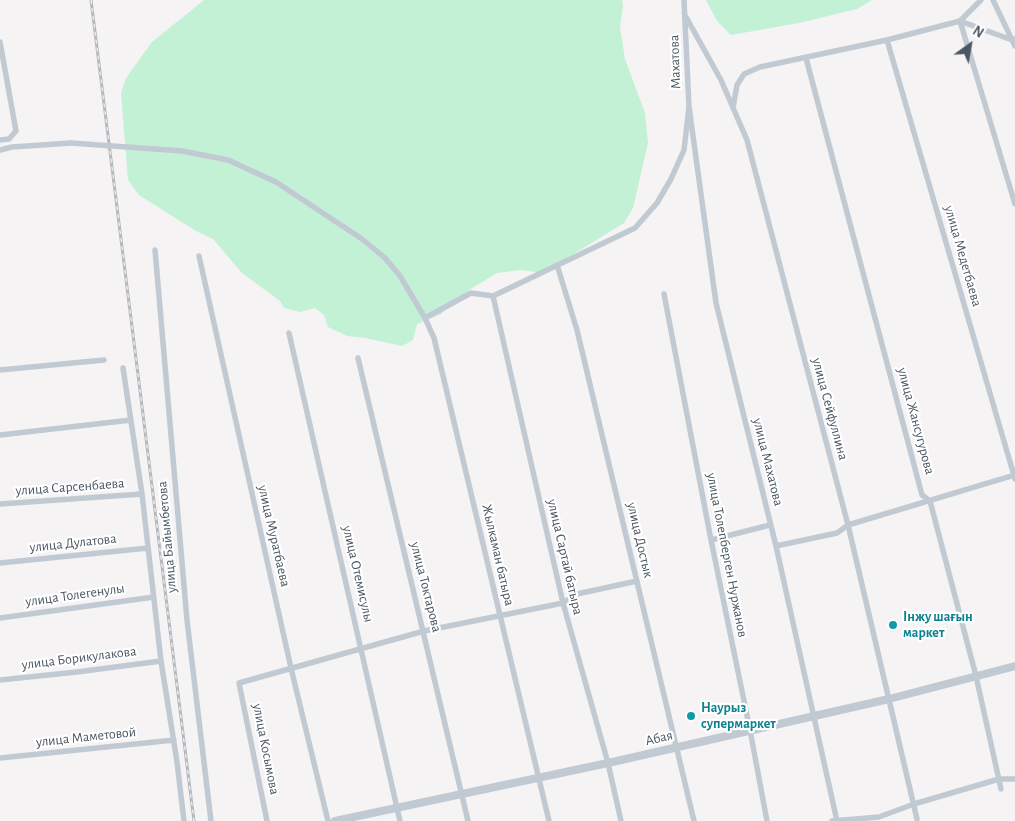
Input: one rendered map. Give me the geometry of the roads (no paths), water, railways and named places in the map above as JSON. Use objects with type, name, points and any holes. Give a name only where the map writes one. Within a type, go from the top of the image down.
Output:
[{"type":"street","name":"Махатова","points":[[684,0],[689,107]]},
{"type":"street","points":[[733,108],[737,85],[744,74],[760,67],[887,40],[960,21],[980,0]]},
{"type":"street","points":[[993,0],[1015,46]]},
{"type":"street","name":"улица Сейфуллина","points":[[686,17],[720,80],[747,140],[848,525],[917,819]]},
{"type":"street","points":[[960,21],[1013,39]]},
{"type":"street","points":[[960,21],[1015,204]]},
{"type":"street","name":"улица Медетбаева","points":[[887,40],[1015,477]]},
{"type":"street","points":[[0,42],[16,131],[9,139],[0,140]]},
{"type":"street","name":"улица Жансугурова","points":[[806,58],[922,495],[930,501],[976,676],[1001,788]]},
{"type":"street","points":[[424,318],[472,292],[493,296],[635,228],[656,203],[671,179],[684,150],[689,107]]},
{"type":"street","name":"улица Махатова","points":[[689,107],[716,303],[776,546],[814,715],[835,820]]},
{"type":"street","name":"Жылкаман батыра","points":[[0,150],[12,147],[71,143],[190,152],[228,160],[276,182],[362,239],[384,258],[400,276],[434,338],[549,821]]},
{"type":"street","name":"улица Байымбетова","points":[[154,250],[187,620],[211,821]]},
{"type":"street","name":"улица Муратбаева","points":[[199,256],[291,668],[328,821]]},
{"type":"street","name":"улица Достык","points":[[557,265],[577,330],[694,821]]},
{"type":"street","name":"улица Толепберген Нуржанов","points":[[664,294],[767,821]]},
{"type":"street","name":"улица Сартай батыра","points":[[493,296],[562,603],[608,763],[621,821]]},
{"type":"street","name":"улица Отемисулы","points":[[289,333],[400,821]]},
{"type":"street","name":"улица Токтарова","points":[[358,358],[468,821]]},
{"type":"street","points":[[0,370],[104,360]]},
{"type":"street","points":[[124,368],[184,821]]},
{"type":"street","points":[[0,436],[131,420]]},
{"type":"street","points":[[776,546],[837,532],[848,525],[1015,477]]},
{"type":"street","name":"улица Сарсенбаева","points":[[0,504],[142,494]]},
{"type":"street","points":[[711,540],[770,525]]},
{"type":"street","name":"улица Дулатова","points":[[0,563],[148,548]]},
{"type":"street","points":[[291,668],[424,631],[562,603],[577,594],[637,581]]},
{"type":"street","name":"улица Толегенулы","points":[[0,618],[154,596]]},
{"type":"street","name":"улица Борикулакова","points":[[0,680],[162,661]]},
{"type":"street","name":"Абая","points":[[335,821],[540,778],[889,699],[1015,666]]},
{"type":"street","name":"улица Косымова","points":[[267,821],[240,683],[291,668]]},
{"type":"street","name":"улица Маметовой","points":[[0,758],[174,740]]},
{"type":"street","points":[[835,820],[879,817],[914,804],[999,778],[1015,779]]},
{"type":"railway","points":[[91,0],[194,821]]},
{"type":"place","name":"Інжу шағын маркет","points":[[893,625]]},
{"type":"place","name":"Наурыз супермаркет","points":[[691,716]]}]
